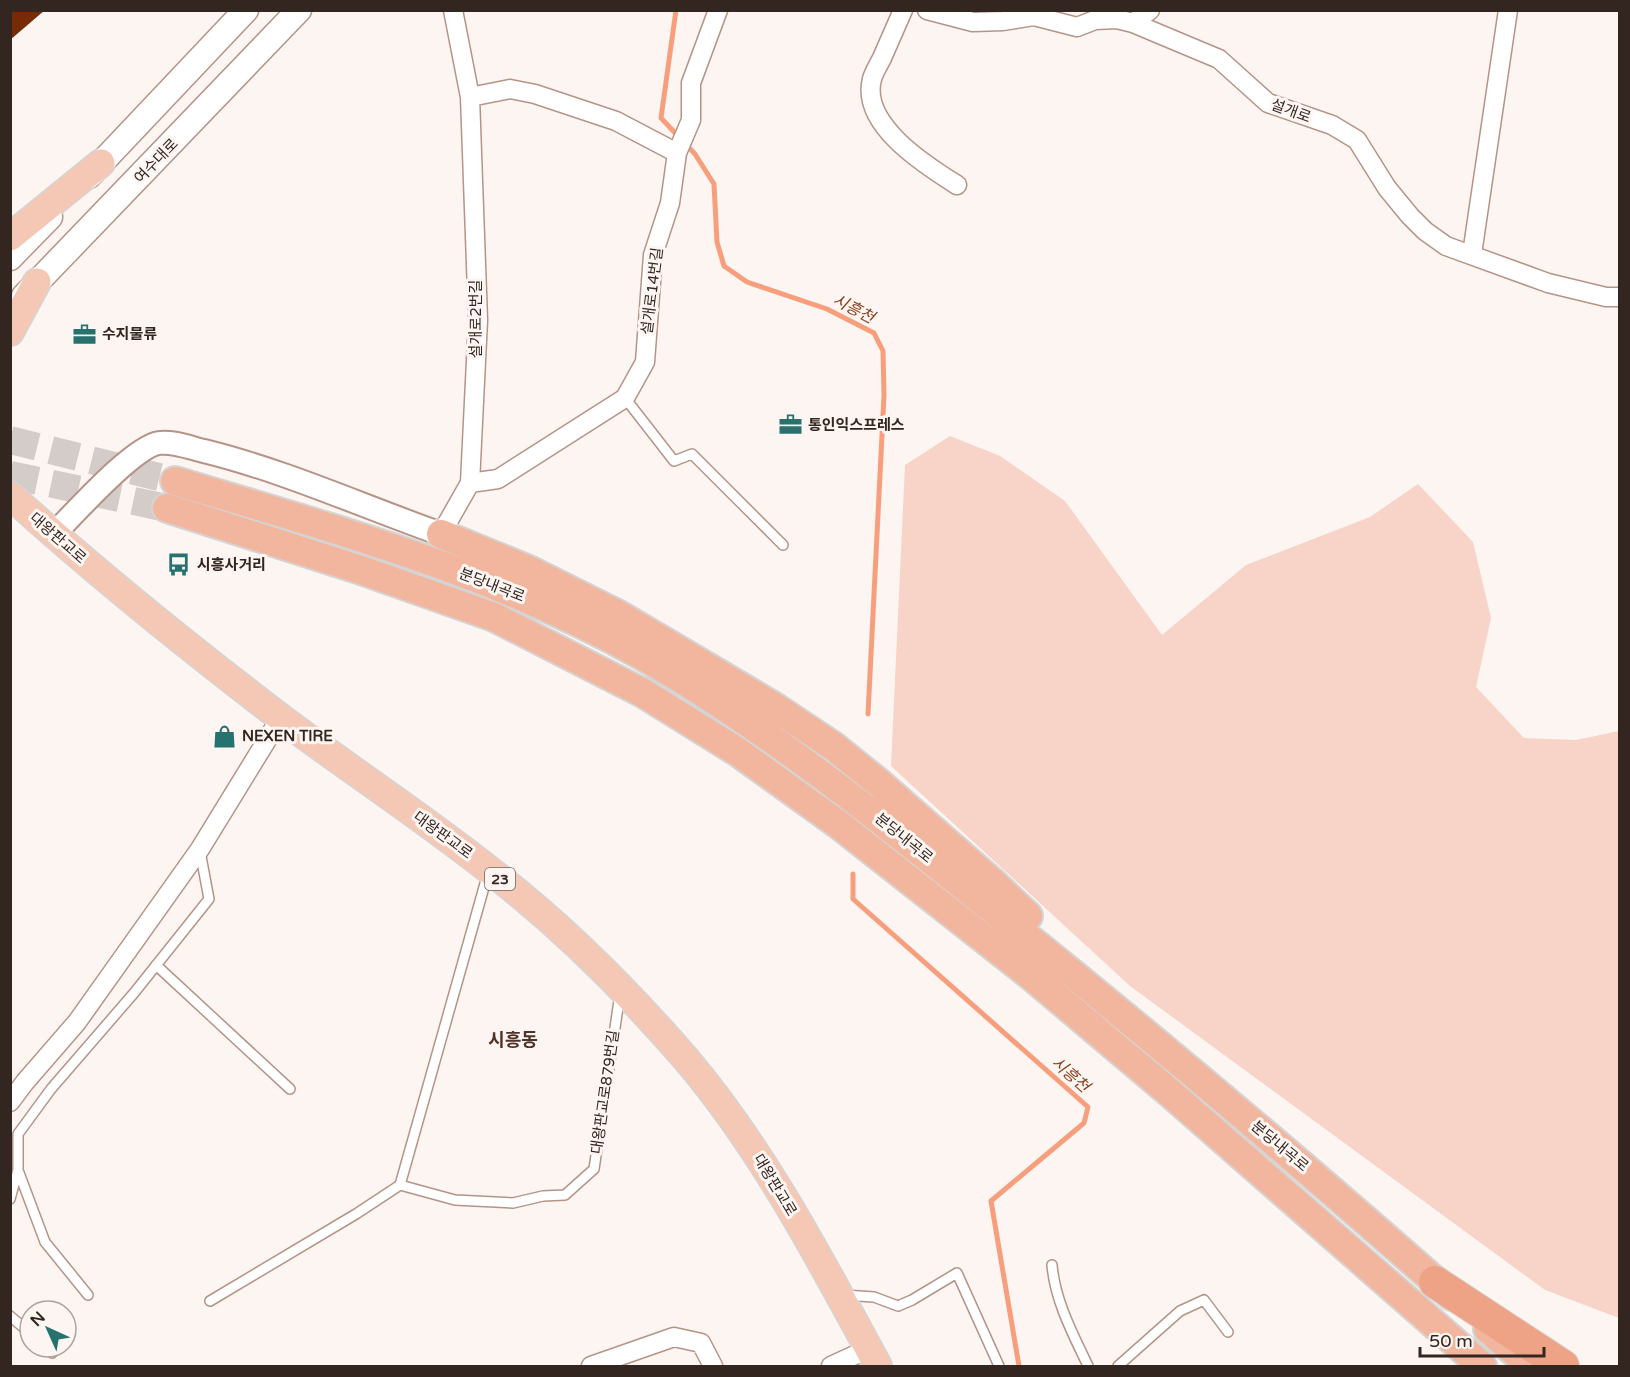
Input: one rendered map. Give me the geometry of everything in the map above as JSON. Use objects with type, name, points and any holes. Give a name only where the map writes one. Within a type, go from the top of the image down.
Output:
[{"type":"highway","name":"분당내곡로","points":[[175,481],[381,543],[514,592],[641,655],[740,716],[869,811],[1062,966],[1318,1178],[1531,1366]]},
{"type":"highway","name":"분당내곡로","points":[[167,508],[358,569],[494,617],[643,693],[738,752],[838,824],[1029,974],[1169,1092],[1482,1366]]},
{"type":"highway","points":[[441,534],[529,570],[619,615],[773,706],[833,746],[888,791],[1027,916],[1062,966]]},
{"type":"highway","points":[[1435,1282],[1563,1366]]},
{"type":"main road","points":[[10,258],[246,10]]},
{"type":"main road","name":"여수대로","points":[[10,310],[299,10]]},
{"type":"main road","points":[[10,237],[101,163]]},
{"type":"main road","points":[[10,332],[37,282]]},
{"type":"main road","name":"대왕판교로","points":[[10,495],[125,596],[281,717],[489,869],[556,926],[620,988],[686,1060],[742,1131],[839,1295],[873,1358]]},
{"type":"street","name":"설개로2번길","points":[[441,534],[470,483],[478,320],[470,97],[453,10]]},
{"type":"street","name":"설개로14번길","points":[[470,483],[498,479],[625,398],[645,362],[653,255],[670,203],[678,152],[691,120],[692,83],[718,10]]},
{"type":"street","points":[[903,10],[872,79],[870,101],[896,140],[929,168],[957,185]]},
{"type":"street","name":"설개로","points":[[927,10],[973,22],[1003,21],[1034,16],[1077,27],[1095,20],[1117,19],[1133,23],[1219,60],[1268,103],[1332,125],[1357,140],[1387,188],[1410,216],[1425,231],[1446,246],[1548,282],[1606,297],[1620,297]]},
{"type":"street","points":[[1133,23],[1150,10]]},
{"type":"street","points":[[1472,254],[1508,10]]},
{"type":"street","points":[[470,97],[510,89],[535,94],[616,122],[678,152]]},
{"type":"street","points":[[53,535],[139,452],[159,443],[228,457],[408,520],[441,534]]},
{"type":"street","points":[[10,1102],[18,1079],[77,1022],[200,849],[281,717]]},
{"type":"street","points":[[591,1366],[674,1336],[701,1343],[713,1366]]},
{"type":"street","points":[[831,1366],[873,1358]]},
{"type":"lane","points":[[625,398],[674,461],[692,453],[783,545]]},
{"type":"lane","points":[[10,1199],[18,1170],[18,1134],[51,1089],[209,899],[200,849]]},
{"type":"lane","points":[[210,1302],[400,1185],[489,869]]},
{"type":"lane","points":[[156,965],[290,1089]]},
{"type":"lane","name":"대왕판교로879번길","points":[[400,1185],[455,1200],[513,1203],[543,1196],[565,1196],[594,1169],[620,988]]},
{"type":"lane","points":[[18,1170],[45,1242],[88,1295]]},
{"type":"lane","points":[[1052,1265],[1054,1285],[1066,1320],[1088,1366]]},
{"type":"lane","points":[[839,1295],[874,1297],[898,1305],[912,1300],[957,1273],[999,1366]]},
{"type":"lane","points":[[1118,1366],[1180,1311],[1204,1300],[1228,1332]]},
{"type":"shaded area","points":[[950,436],[1000,456],[1065,501],[1162,635],[1246,565],[1370,517],[1418,484],[1473,542],[1491,618],[1476,687],[1524,738],[1576,740],[1619,731],[1619,1318],[1545,1290],[1130,986],[891,766],[905,465]]},
{"type":"building","points":[[10,10],[45,10],[10,40]]},
{"type":"waterway","name":"시흥천","points":[[676,10],[661,118],[695,154],[714,184],[717,242],[724,266],[747,282],[827,309],[874,333],[883,351],[884,395],[868,714]]},
{"type":"waterway","name":"시흥천","points":[[853,874],[853,899],[1088,1107],[1084,1123],[991,1201],[1019,1366]]},
{"type":"tunnel","points":[[10,440],[175,481]]},
{"type":"tunnel","points":[[10,475],[167,508]]},
{"type":"place","name":"수지물류","points":[[84,334]]},
{"type":"place","name":"통인익스프레스","points":[[790,425]]},
{"type":"place","name":"시흥사거리","points":[[179,565]]},
{"type":"place","name":"NEXEN TIRE","points":[[224,736]]},
{"type":"district","name":"시흥동","points":[[513,1040]]}]
